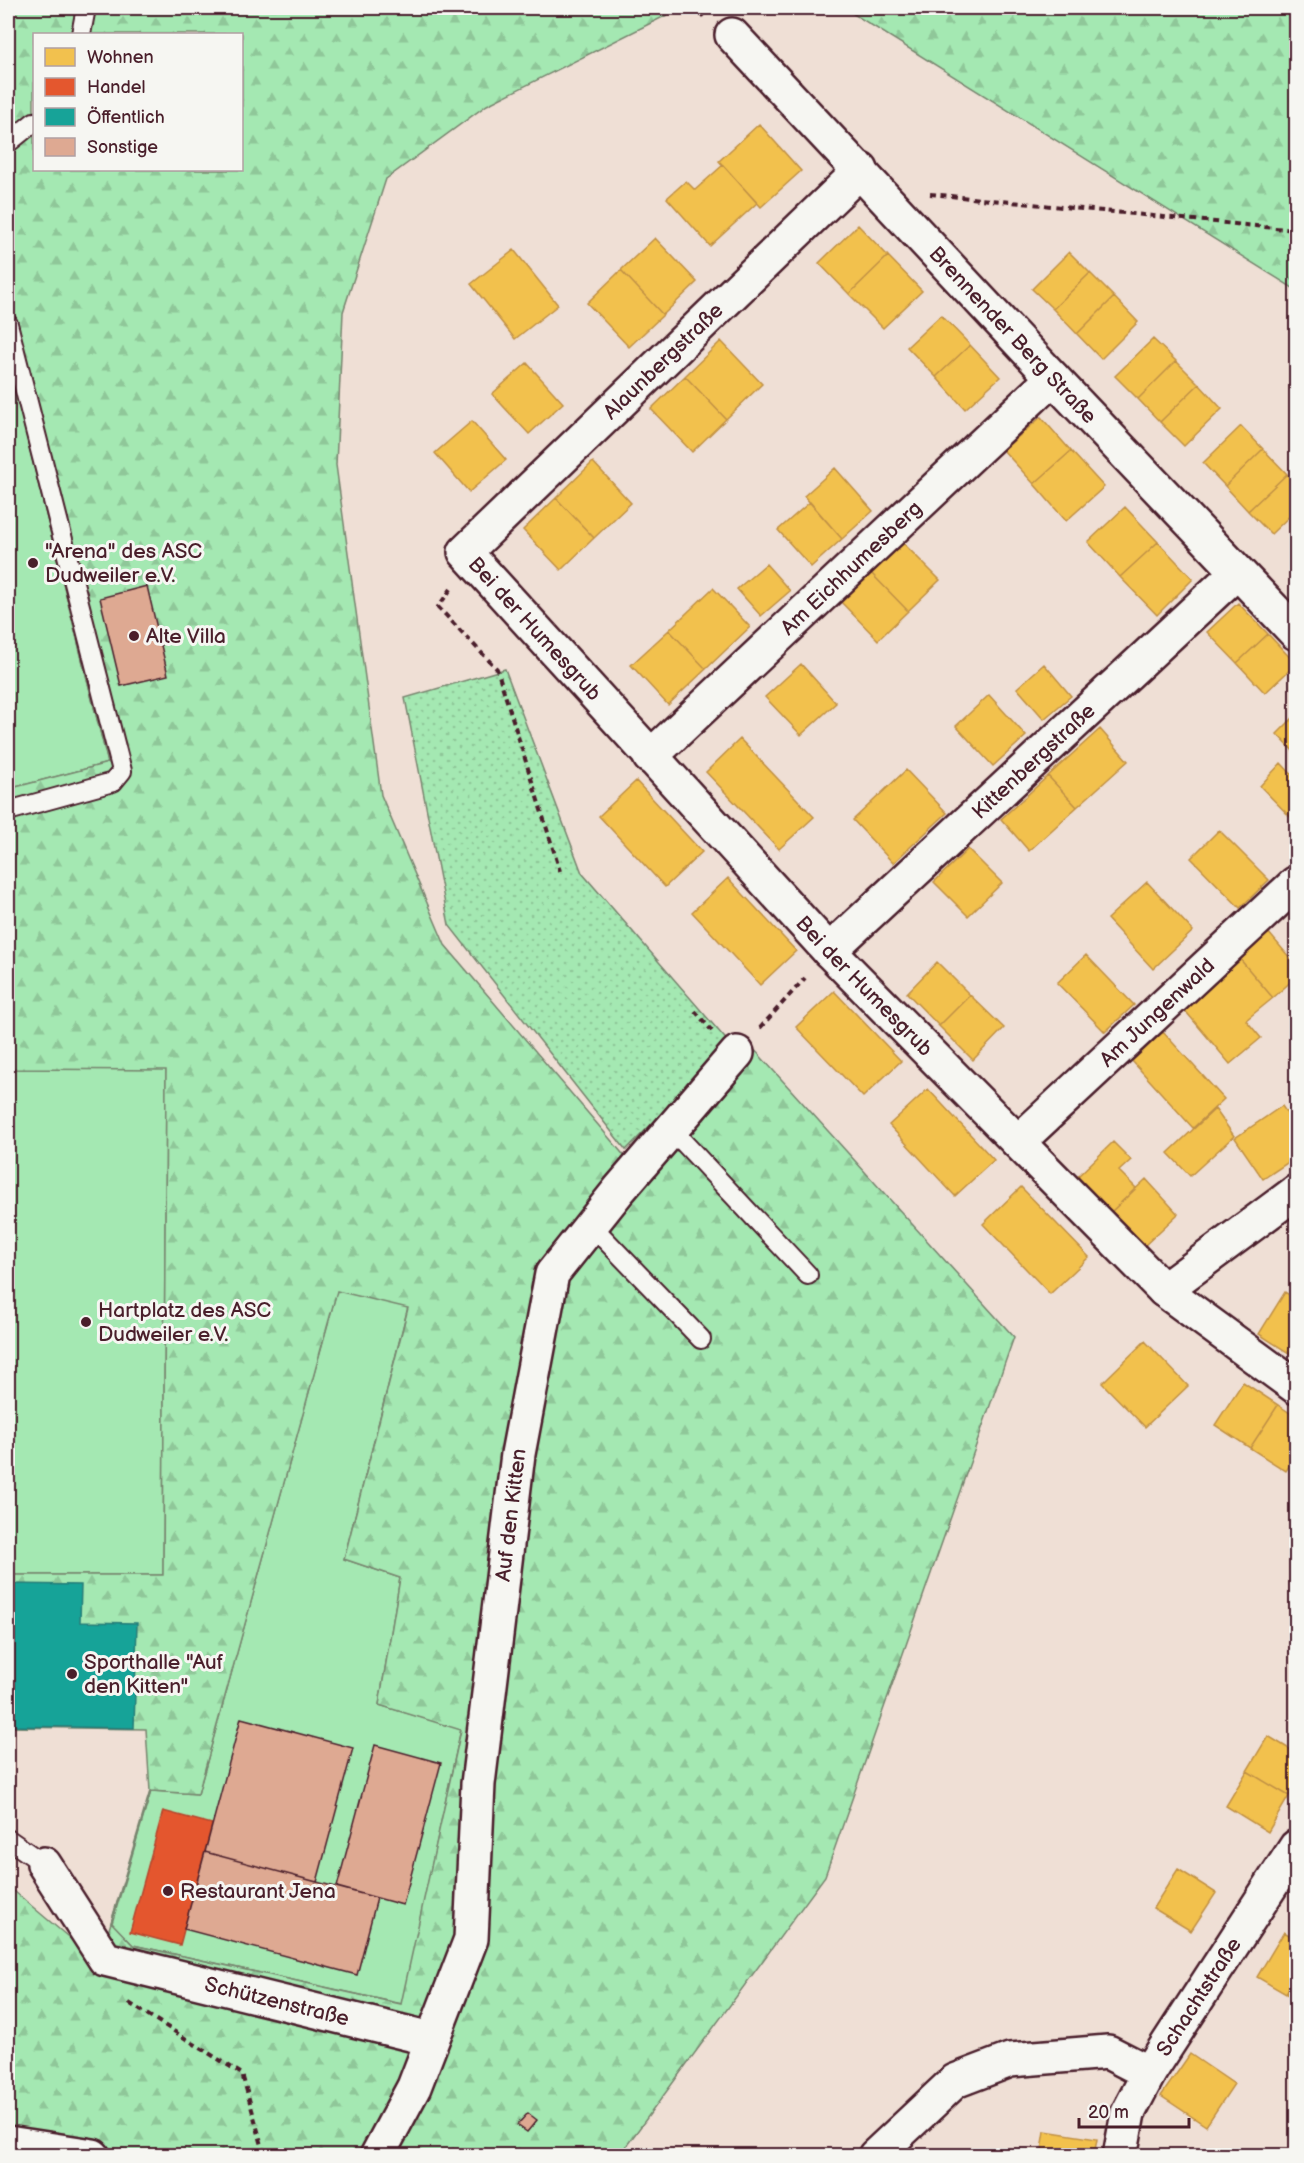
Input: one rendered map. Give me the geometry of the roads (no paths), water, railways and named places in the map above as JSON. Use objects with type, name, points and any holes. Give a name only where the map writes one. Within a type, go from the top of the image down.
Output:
[{"type":"street","name":"Brennender Berg Straße","points":[[732,35],[1053,378],[1296,633]]},
{"type":"street","name":"Alaunbergstraße","points":[[465,552],[871,181]]},
{"type":"street","name":"Am Eichhumesberg","points":[[650,757],[1053,378]]},
{"type":"street","name":"Bei der Humesgrub","points":[[465,552],[829,951],[1164,1290],[1296,1387]]},
{"type":"street","name":"Kittenbergstraße","points":[[829,951],[1237,572]]},
{"type":"street","name":"Am Jungenwald","points":[[1018,1142],[1296,883]]},
{"type":"street","name":"Auf den Kitten","points":[[431,2039],[471,1940],[478,1784],[515,1478],[552,1274],[737,1053]]},
{"type":"street","points":[[1164,1290],[1296,1192]]},
{"type":"street","name":"Schachtstraße","points":[[1120,2156],[1128,2113],[1149,2073],[1296,1847]]},
{"type":"street","name":"Schützenstraße","points":[[44,1864],[105,1959],[431,2039]]},
{"type":"street","points":[[377,2156],[414,2087],[431,2039]]},
{"type":"street","points":[[875,2156],[955,2081],[1010,2060],[1108,2052],[1149,2073]]},
{"type":"street","points":[[8,2143],[93,2156]]},
{"type":"lane","points":[[81,33],[86,8]]},
{"type":"lane","points":[[8,143],[33,123]]},
{"type":"lane","points":[[8,324],[122,771],[113,782],[8,811]]},
{"type":"lane","points":[[672,1130],[808,1275]]},
{"type":"lane","points":[[591,1225],[701,1339]]},
{"type":"lane","points":[[8,1839],[44,1864]]},
{"type":"place","name":"\"Arena\" des ASC Dudweiler e.V.","points":[[33,563]]},
{"type":"place","name":"Alte Villa","points":[[134,636]]},
{"type":"place","name":"Hartplatz des ASC Dudweiler e.V.","points":[[86,1322]]},
{"type":"place","name":"Sporthalle \"Auf den Kitten\"","points":[[72,1674]]},
{"type":"place","name":"Restaurant Jena","points":[[168,1891]]}]
